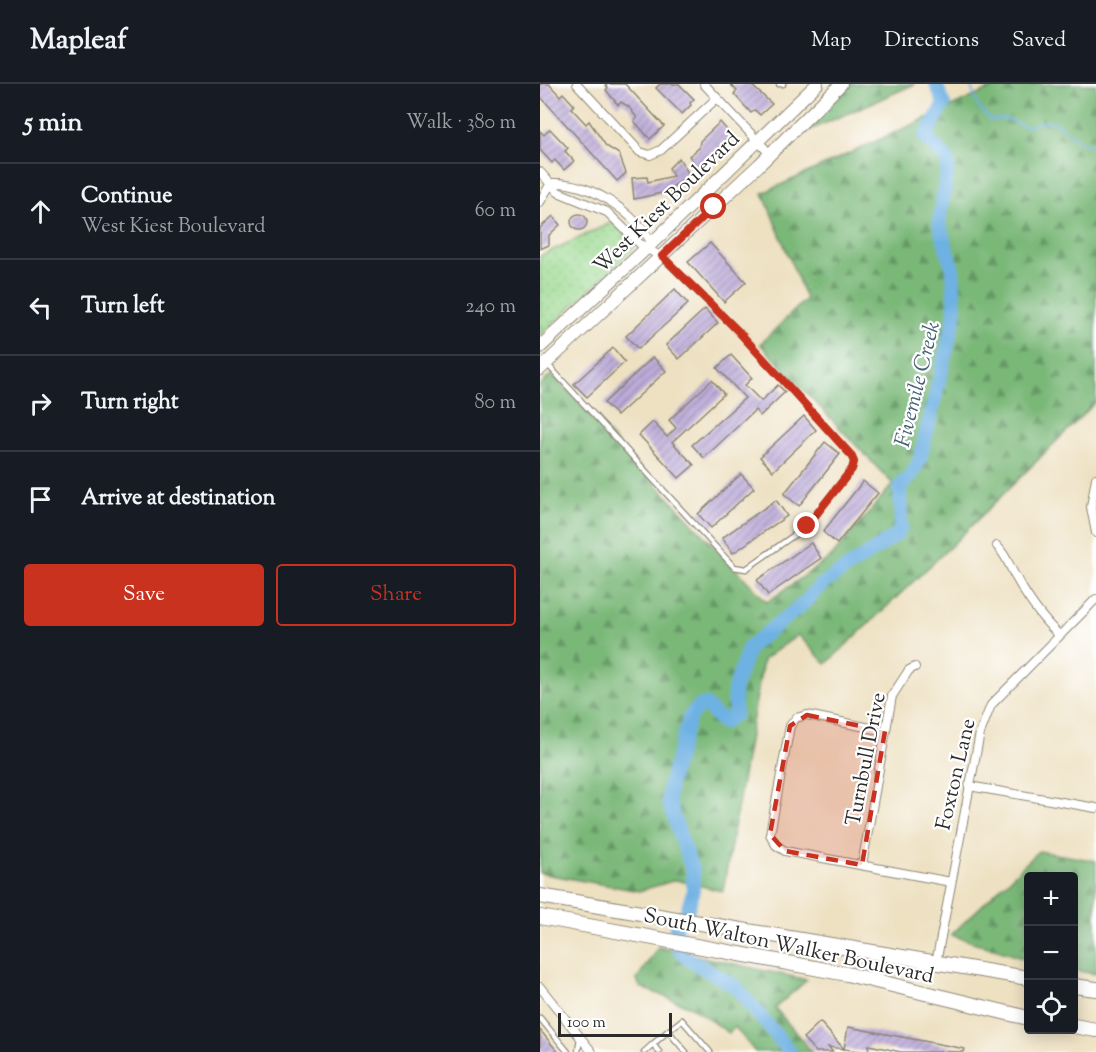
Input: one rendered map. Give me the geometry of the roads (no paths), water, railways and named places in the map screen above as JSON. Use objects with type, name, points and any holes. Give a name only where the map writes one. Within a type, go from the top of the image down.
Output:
[{"type":"main road","name":"West Kiest Boulevard","points":[[540,347],[650,246],[817,84]]},
{"type":"main road","name":"West Kiest Boulevard","points":[[543,366],[770,154],[841,84]]},
{"type":"main road","name":"South Walton Walker Boulevard","points":[[540,896],[1024,977]]},
{"type":"main road","name":"South Walton Walker Boulevard","points":[[540,917],[847,974],[1024,1017]]},
{"type":"main road","points":[[1078,987],[1096,989]]},
{"type":"main road","points":[[1078,1027],[1096,1030]]},
{"type":"street","points":[[577,84],[640,152],[650,155],[661,150],[717,98]]},
{"type":"street","points":[[704,84],[770,154]]},
{"type":"street","points":[[540,172],[551,183],[562,183],[613,202],[634,220],[650,246],[662,256]]},
{"type":"street","points":[[540,202],[551,183]]},
{"type":"street","points":[[1096,478],[1091,507],[1096,533]]},
{"type":"street","points":[[997,546],[1007,556],[1014,573],[1036,609],[1059,635]]},
{"type":"street","name":"Foxton Lane","points":[[936,963],[980,733],[991,705],[1096,600]]},
{"type":"street","name":"Turnbull Drive","points":[[862,865],[892,696],[909,670],[915,667]]},
{"type":"street","points":[[885,731],[807,715],[796,718],[790,726],[771,834],[776,845],[785,851],[951,882]]},
{"type":"street","points":[[969,786],[1096,808]]},
{"type":"street","points":[[540,987],[592,1052]]},
{"type":"lane","points":[[543,366],[734,567],[746,569],[807,526],[852,469],[854,462],[851,455],[738,331],[662,256]]},
{"type":"lane","points":[[540,1018],[568,1052]]},
{"type":"lane","points":[[644,1052],[682,1020],[710,1052]]},
{"type":"lane","points":[[668,1031],[686,1052]]},
{"type":"lane","points":[[578,1052],[580,1037]]},
{"type":"lane","points":[[653,1044],[659,1052]]},
{"type":"waterway","name":"Fivemile Creek","points":[[790,1052],[736,987],[687,958],[677,946],[676,927],[687,911],[693,892],[693,872],[668,801],[670,782],[690,716],[701,705],[706,705],[723,723],[735,714],[734,690],[749,647],[804,603],[821,585],[895,536],[901,527],[900,486],[911,476],[920,459],[955,315],[953,270],[939,223],[948,166],[946,157],[925,137],[944,104],[936,84]]},
{"type":"waterway","points":[[970,84],[978,106],[990,120],[1007,119],[1027,127],[1051,121],[1060,125],[1080,141],[1096,147]]}]
